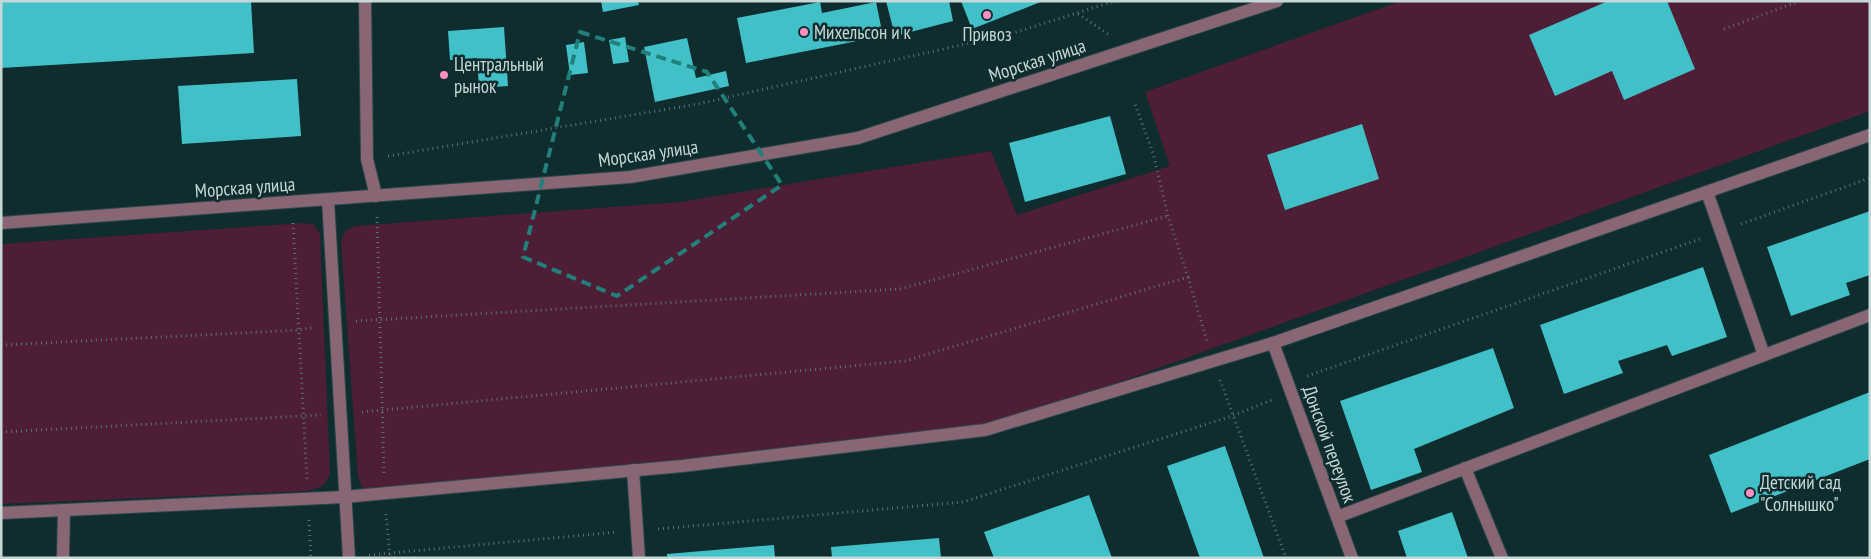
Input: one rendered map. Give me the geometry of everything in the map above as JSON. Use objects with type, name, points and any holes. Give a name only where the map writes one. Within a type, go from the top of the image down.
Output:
[{"type":"street","points":[[365,1],[367,160],[376,196]]},
{"type":"street","name":"Морская улица","points":[[1,223],[630,177],[858,138],[1277,1]]},
{"type":"street","points":[[1,513],[384,494],[633,470],[984,430],[1274,343],[1870,135]]},
{"type":"street","points":[[1707,192],[1764,355]]},
{"type":"street","points":[[328,200],[348,558]]},
{"type":"street","points":[[1337,517],[1870,315]]},
{"type":"street","name":"Донской переулок","points":[[1274,343],[1352,558]]},
{"type":"street","points":[[1465,468],[1502,558]]},
{"type":"street","points":[[633,470],[638,558]]},
{"type":"street","points":[[63,558],[64,510]]},
{"type":"path","points":[[367,160],[698,104],[1010,34],[1115,1]]},
{"type":"path","points":[[1724,29],[1800,1]]},
{"type":"path","points":[[1077,14],[1114,38]]},
{"type":"path","points":[[1135,104],[1153,153],[1168,216],[1213,361],[1286,558]]},
{"type":"path","points":[[376,196],[384,494],[390,558]]},
{"type":"path","points":[[292,202],[300,330],[310,558]]},
{"type":"path","points":[[1,345],[300,330],[379,319],[900,289],[1168,216]]},
{"type":"path","points":[[1,432],[304,417],[904,361],[1188,277]]},
{"type":"highlighted area","points":[[580,32],[707,72],[782,185],[617,296],[523,257]]},
{"type":"shaded area","points":[[1401,1],[1870,1],[1870,111],[976,434],[372,491],[362,487],[358,476],[341,241],[345,231],[355,226],[680,202],[991,151],[1017,215],[1170,166],[1145,92]]},
{"type":"shaded area","points":[[303,223],[313,224],[320,234],[330,475],[323,486],[307,491],[1,504],[1,244]]},
{"type":"building","points":[[1,1],[251,1],[254,53],[1,68]]},
{"type":"building","points":[[601,1],[638,1],[639,5],[603,12]]},
{"type":"building","points":[[886,1],[949,1],[953,21],[895,36]]},
{"type":"building","name":"Привоз","points":[[961,1],[1043,1],[972,29]]},
{"type":"building","points":[[1608,1],[1667,1],[1695,69],[1624,100],[1612,71],[1555,96],[1529,35]]},
{"type":"building","points":[[820,2],[822,13],[876,2],[883,36],[746,63],[737,18]]},
{"type":"building","points":[[504,27],[508,86],[479,88],[477,58],[450,60],[448,31]]},
{"type":"building","points":[[625,37],[629,62],[613,64],[609,40]]},
{"type":"building","points":[[687,38],[696,78],[726,71],[729,86],[655,102],[644,47]]},
{"type":"building","points":[[584,42],[588,73],[570,75],[566,45]]},
{"type":"building","points":[[297,79],[301,136],[182,144],[178,86]]},
{"type":"building","points":[[1110,116],[1126,174],[1025,202],[1009,143]]},
{"type":"building","points":[[1362,124],[1379,179],[1285,210],[1267,155]]},
{"type":"building","points":[[1870,211],[1870,275],[1846,283],[1850,295],[1791,316],[1767,247]]},
{"type":"building","points":[[1703,267],[1727,337],[1672,356],[1667,345],[1618,361],[1623,373],[1564,394],[1540,325]]},
{"type":"building","points":[[1493,348],[1514,408],[1414,449],[1422,472],[1371,490],[1340,401]]},
{"type":"building","points":[[1870,392],[1870,459],[1731,513],[1709,455]]},
{"type":"building","points":[[1225,446],[1264,558],[1200,558],[1167,466]]},
{"type":"building","points":[[1089,495],[1112,558],[994,558],[984,532]]},
{"type":"building","points":[[1452,512],[1468,558],[1407,558],[1398,531]]},
{"type":"building","points":[[939,538],[941,558],[832,558],[831,547]]},
{"type":"building","points":[[774,545],[775,558],[667,558],[667,554]]},
{"type":"place","name":"Привоз","points":[[987,15]]},
{"type":"place","name":"Михельсон и к","points":[[804,32]]},
{"type":"place","name":"Центральный рынок","points":[[444,75]]},
{"type":"place","name":"Детский сад \"Солнышко\"","points":[[1750,493]]}]
